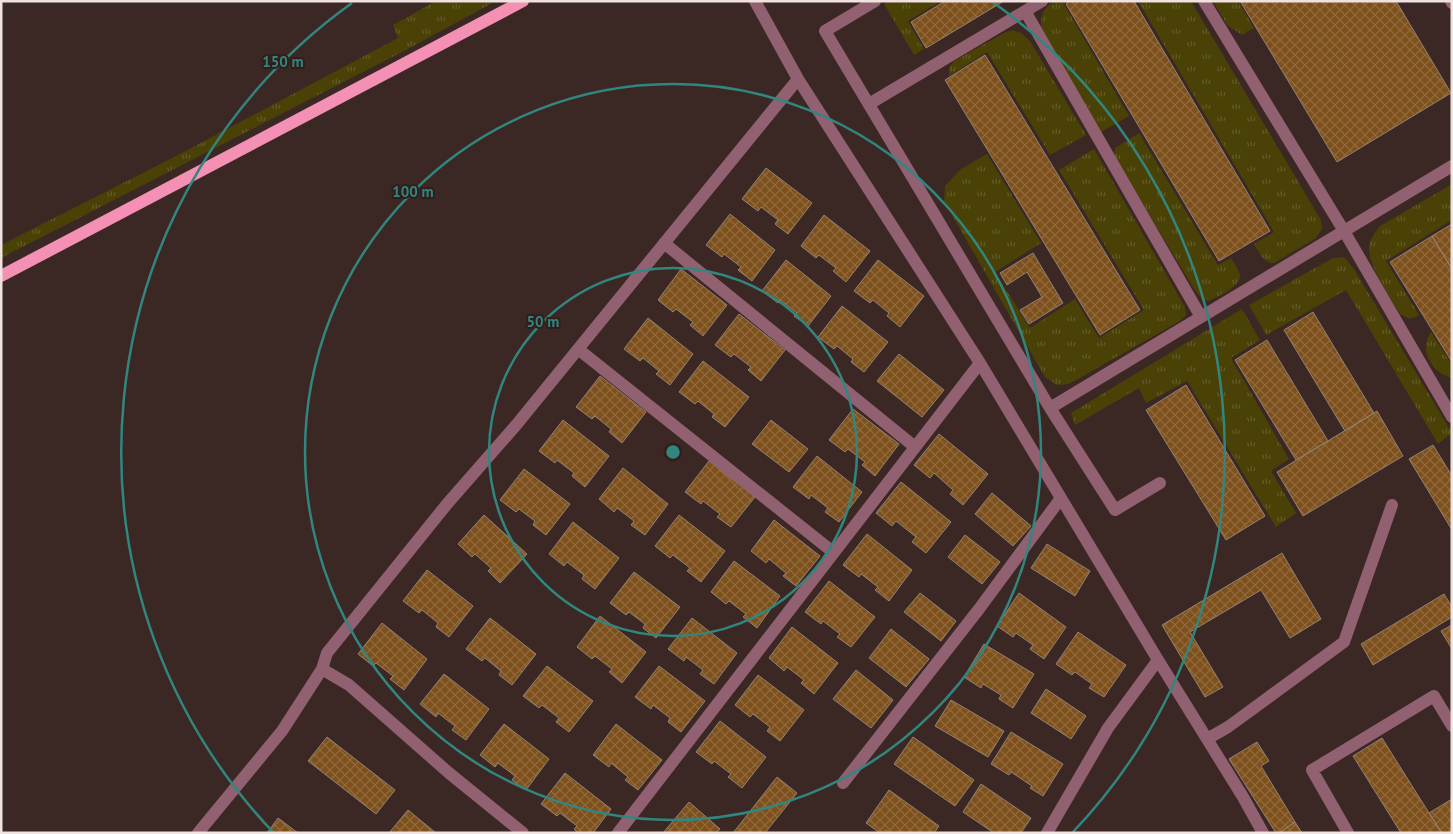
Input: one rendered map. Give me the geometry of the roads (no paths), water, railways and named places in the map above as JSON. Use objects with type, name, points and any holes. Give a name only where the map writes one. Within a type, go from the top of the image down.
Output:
[{"type":"main road","points":[[1,276],[523,1]]},
{"type":"street","points":[[755,1],[798,79],[980,364],[1263,833]]},
{"type":"street","points":[[875,1],[825,31],[1050,408],[1115,510],[1160,483]]},
{"type":"street","points":[[869,104],[1042,1]]},
{"type":"street","points":[[1204,1],[1344,231],[1452,417]]},
{"type":"street","points":[[1025,12],[1201,317]]},
{"type":"street","points":[[198,833],[282,731],[322,669],[327,653],[447,504],[578,349],[798,79]]},
{"type":"street","points":[[1050,408],[1452,166]]},
{"type":"street","points":[[664,243],[915,447]]},
{"type":"street","points":[[578,349],[833,552]]},
{"type":"street","points":[[618,833],[980,364]]},
{"type":"street","points":[[843,783],[979,609],[1061,498]]},
{"type":"street","points":[[1207,738],[1228,727],[1344,642],[1392,505]]},
{"type":"street","points":[[1047,833],[1108,728],[1158,660]]},
{"type":"street","points":[[322,669],[349,685],[449,773],[522,833]]},
{"type":"street","points":[[1348,833],[1312,770],[1434,696],[1452,726]]}]
